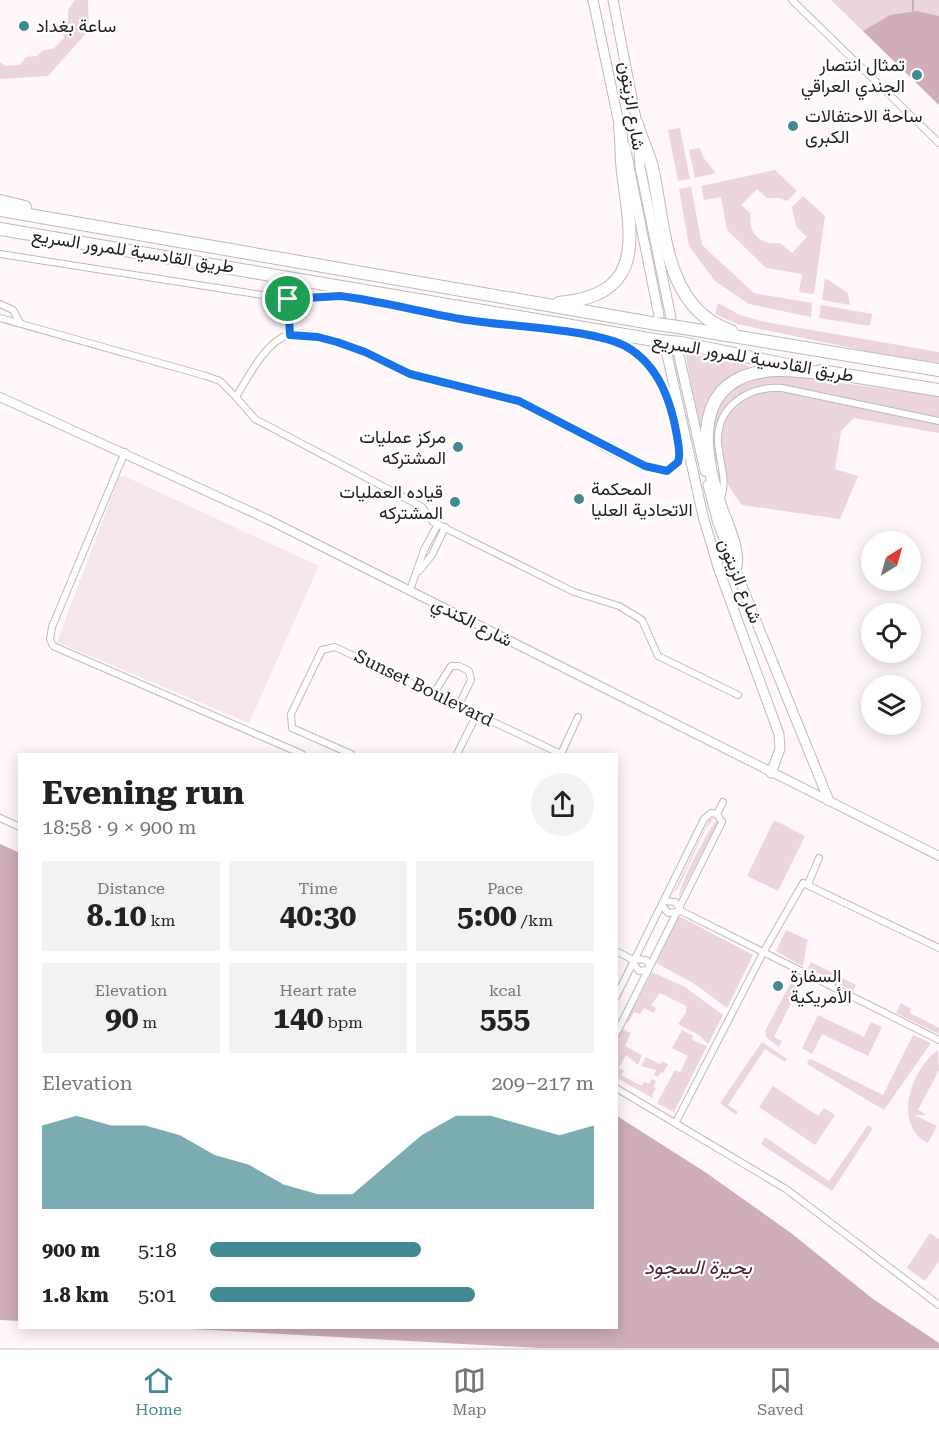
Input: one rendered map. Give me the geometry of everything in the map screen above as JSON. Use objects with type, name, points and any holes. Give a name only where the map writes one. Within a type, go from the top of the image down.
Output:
[{"type":"highway","points":[[546,304],[581,300],[602,291],[622,271],[628,258],[631,226],[620,127]]},
{"type":"highway","points":[[638,130],[651,165],[672,267],[682,290],[705,317],[727,330],[755,340]]},
{"type":"highway","points":[[0,201],[111,228]]},
{"type":"highway","name":"طريق القادسية للمرور السريع","points":[[0,210],[546,304],[658,320],[755,340],[939,370]]},
{"type":"highway","name":"طريق القادسية للمرور السريع","points":[[0,229],[663,345],[939,390]]},
{"type":"highway","points":[[735,569],[736,554],[718,509],[705,435],[710,414],[722,393],[731,383],[753,373],[828,373]]},
{"type":"main road","name":"شارع الزيتون","points":[[593,0],[624,141],[658,320]]},
{"type":"main road","name":"شارع الزيتون","points":[[613,0],[638,130],[640,167],[675,323]]},
{"type":"main road","points":[[624,141],[633,152],[638,130]]},
{"type":"main road","name":"شارع الزيتون","points":[[663,345],[703,516],[718,567],[779,734],[780,749],[771,773]]},
{"type":"main road","name":"شارع الزيتون","points":[[680,347],[718,509]]},
{"type":"main road","points":[[703,516],[718,509]]},
{"type":"main road","name":"شارع الزيتون","points":[[735,569],[829,801]]},
{"type":"street","points":[[792,0],[939,142]]},
{"type":"street","points":[[0,254],[288,299],[356,297],[461,319],[614,342],[639,356],[654,372],[662,385],[674,418],[680,458],[675,466],[667,471],[645,466],[519,401],[410,374],[365,352],[318,337],[290,335],[280,339],[259,360],[236,397]]},
{"type":"street","points":[[288,299],[290,335]]},
{"type":"street","points":[[0,304],[14,310],[20,323]]},
{"type":"street","points":[[0,318],[220,381],[255,419],[422,507],[438,524],[574,592],[619,606],[642,620],[658,656],[738,696]]},
{"type":"street","points":[[718,509],[724,489],[717,440],[719,427],[732,404],[755,389],[782,388],[939,421]]},
{"type":"street","name":"شارع الكندي","points":[[0,398],[125,452],[410,590],[939,856]]},
{"type":"street","points":[[125,452],[52,627],[51,643],[53,646],[300,753]]},
{"type":"street","points":[[410,590],[424,550],[438,524]]},
{"type":"street","points":[[417,574],[432,555],[445,527]]},
{"type":"street","name":"Sunset Boulevard","points":[[349,753],[292,728],[291,714],[322,650],[335,647],[351,652],[559,753]]},
{"type":"street","points":[[434,693],[451,666],[463,667],[469,671],[471,680],[459,705]]},
{"type":"street","points":[[458,753],[477,714]]},
{"type":"street","points":[[561,753],[578,717]]},
{"type":"street","points":[[717,814],[723,802]]},
{"type":"street","points":[[618,994],[704,819],[711,813],[717,814],[722,822],[619,1024]]},
{"type":"street","points":[[0,818],[18,826]]},
{"type":"street","points":[[808,884],[819,858]]},
{"type":"street","points":[[675,1122],[801,885],[808,884],[939,948]]},
{"type":"street","points":[[663,903],[675,902],[679,910],[939,1040]]},
{"type":"street","points":[[663,903],[668,913],[679,910]]},
{"type":"street","points":[[618,952],[635,961],[639,971],[649,968]]},
{"type":"street","points":[[635,961],[643,958],[649,968]]},
{"type":"street","points":[[618,1089],[806,1203],[939,1305]]},
{"type":"shaded area","points":[[75,0],[88,0],[89,30],[48,76],[0,79],[0,62],[5,66],[20,65],[26,57],[37,56],[43,50],[53,49],[64,38],[62,28],[68,21],[68,10]]},
{"type":"shaded area","points":[[831,0],[939,0],[939,105]]},
{"type":"shaded area","points":[[680,128],[690,179],[678,181],[668,130]]},
{"type":"shaded area","points":[[700,148],[703,157],[716,173],[695,178],[689,150]]},
{"type":"shaded area","points":[[775,170],[797,191],[787,201],[767,198],[757,189],[741,205],[751,214],[751,227],[757,237],[767,242],[780,243],[792,253],[807,237],[796,226],[792,207],[803,196],[825,216],[814,294],[799,292],[802,274],[766,268],[727,230],[721,197],[704,200],[701,186]]},
{"type":"shaded area","points":[[691,187],[702,245],[754,293],[812,303],[811,317],[749,304],[715,281],[689,246],[679,189]]},
{"type":"shaded area","points":[[825,278],[848,293],[850,305],[822,300]]},
{"type":"shaded area","points":[[718,303],[740,315],[765,322],[939,352],[939,363],[866,351],[737,324],[715,314]]},
{"type":"shaded area","points":[[821,305],[872,314],[870,326],[819,318]]},
{"type":"shaded area","points":[[685,352],[740,363],[765,373],[939,396],[939,433],[854,418],[841,431],[835,469],[858,476],[840,519],[742,505],[731,490],[700,429]]},
{"type":"shaded area","points":[[124,476],[319,566],[249,723],[57,642],[119,477]]},
{"type":"shaded area","points":[[714,818],[706,828],[673,894],[709,820]]},
{"type":"shaded area","points":[[717,820],[717,824],[679,897],[695,857]]},
{"type":"shaded area","points":[[774,820],[805,836],[778,891],[747,876]]},
{"type":"shaded area","points":[[681,917],[753,955],[727,1008],[693,983],[656,963],[678,918]]},
{"type":"shaded area","points":[[786,930],[808,940],[802,966],[776,951]]},
{"type":"shaded area","points":[[811,962],[856,985],[853,991],[808,968]]},
{"type":"shaded area","points":[[652,972],[685,987],[723,1015],[708,1044],[699,1035],[678,1024],[686,1013],[686,1006],[660,993],[651,1005],[656,1008],[654,1013],[644,1008],[640,1014],[634,1012],[628,1023],[626,1022]]},
{"type":"shaded area","points":[[794,977],[802,981],[774,1037],[782,1041],[779,1047],[766,1037],[765,1031]]},
{"type":"shaded area","points":[[901,1003],[911,1009],[910,1013],[939,1028],[939,1034],[896,1013]]},
{"type":"shaded area","points":[[818,1015],[864,1037],[871,1022],[882,1027],[868,1056],[822,1034],[812,1054],[802,1048]]},
{"type":"shaded area","points":[[622,1029],[631,1033],[625,1046],[642,1055],[638,1065],[626,1055],[619,1068],[624,1071],[621,1075],[642,1086],[644,1082],[649,1084],[652,1079],[656,1081],[653,1087],[656,1088],[652,1095],[654,1099],[618,1079],[618,1037]]},
{"type":"shaded area","points":[[682,1030],[693,1036],[692,1040],[707,1046],[674,1112],[657,1103],[675,1070],[680,1072],[688,1056],[672,1048]]},
{"type":"shaded area","points":[[913,1035],[931,1043],[884,1110],[807,1064],[809,1059],[813,1060],[883,1095]]},
{"type":"shaded area","points":[[762,1042],[787,1059],[785,1062],[765,1049],[728,1105],[738,1112],[736,1115],[720,1103]]},
{"type":"shaded area","points":[[938,1050],[939,1070],[918,1110],[927,1115],[914,1115],[937,1126],[928,1143],[917,1135],[911,1124],[908,1111],[909,1097],[920,1070]]},
{"type":"shaded area","points":[[646,1057],[660,1064],[662,1061],[668,1064],[663,1073],[661,1072],[658,1077],[654,1075],[656,1070],[641,1066]]},
{"type":"shaded area","points":[[773,1086],[818,1116],[824,1108],[835,1115],[815,1145],[759,1107]]},
{"type":"shaded area","points":[[868,1125],[873,1128],[832,1191],[761,1144],[765,1137],[829,1181]]},
{"type":"shaded area","points":[[930,1233],[939,1239],[939,1261],[925,1281],[907,1268]]},
{"type":"water","points":[[917,11],[939,16],[939,105],[863,31],[890,15]]},
{"type":"water","points":[[0,844],[18,852],[18,1321],[0,1320]]},
{"type":"water","name":"بحيرة السجود","points":[[618,1117],[705,1172],[791,1233],[873,1299],[939,1343],[939,1348],[539,1348],[191,1329],[618,1329]]},
{"type":"waterway","points":[[913,0],[913,11]]},
{"type":"place","name":"ساعة بغداد","points":[[24,26]]},
{"type":"place","name":"تمثال انتصار الجندي العراقي","points":[[917,75]]},
{"type":"place","name":"ساحة الاحتفالات الكبرى","points":[[793,126]]},
{"type":"place","name":"مركز عمليات المشتركه","points":[[458,447]]},
{"type":"place","name":"المحكمة الاتحادية العليا","points":[[579,499]]},
{"type":"place","name":"قياده العمليات المشتركه","points":[[455,502]]},
{"type":"place","name":"السفارة الأمريكية","points":[[778,986]]},
{"type":"route","points":[[356,297],[461,319],[598,338],[627,347],[647,364],[662,385],[674,418],[680,458],[675,466],[667,471],[645,466],[519,401],[410,374],[365,352],[337,342],[318,337],[290,335],[288,299],[356,297]]}]
